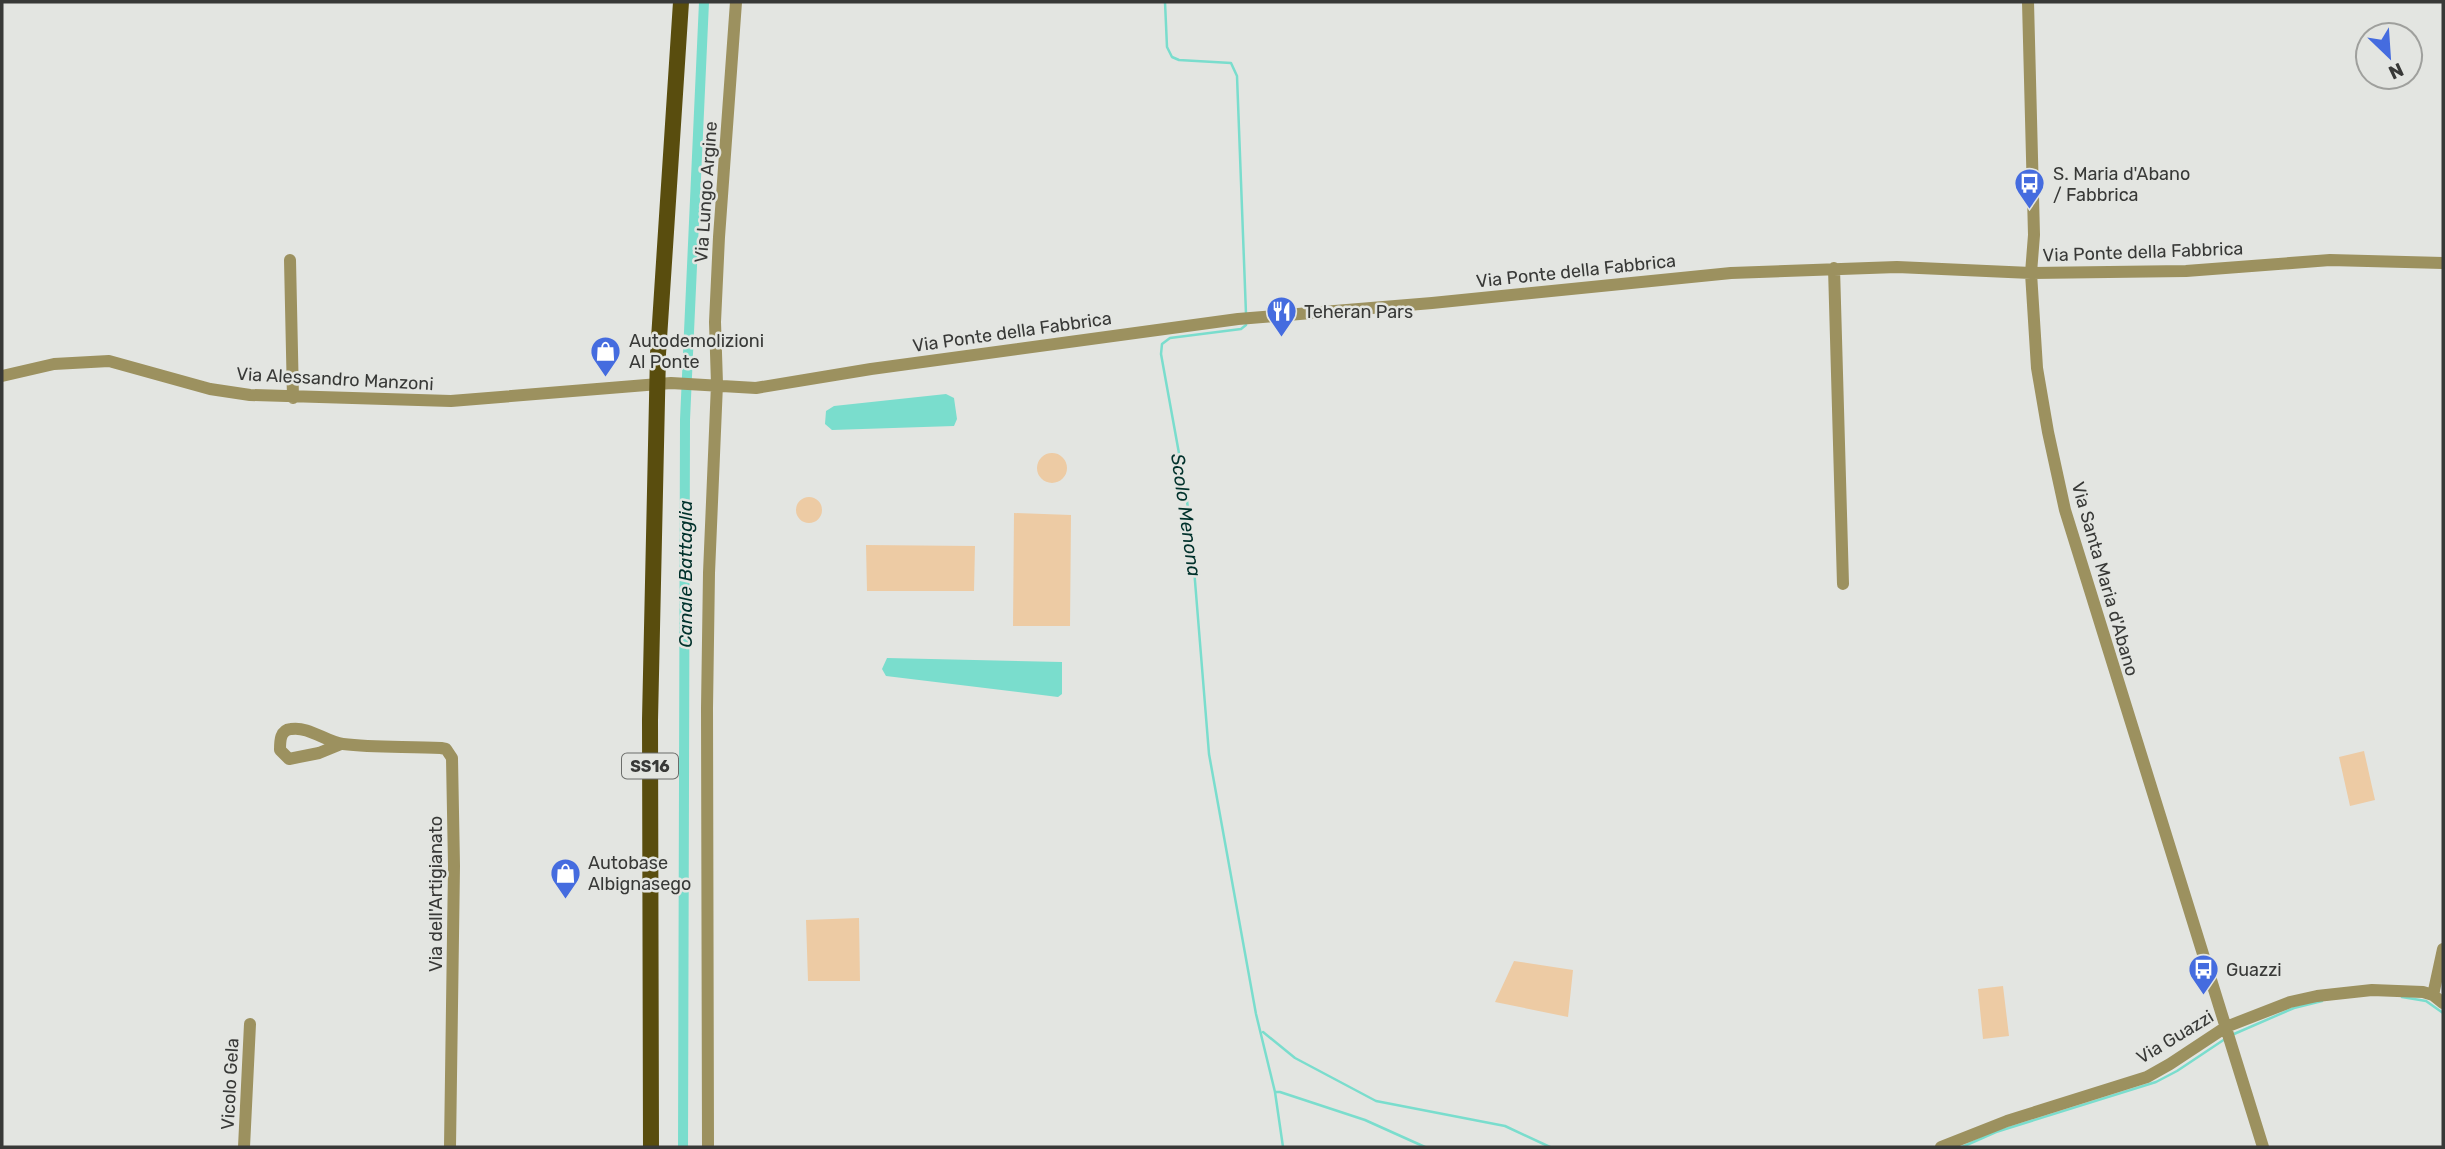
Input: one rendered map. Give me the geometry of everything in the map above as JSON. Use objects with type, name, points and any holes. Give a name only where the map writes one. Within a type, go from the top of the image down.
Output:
[{"type":"main road","name":"SS16","points":[[651,1147],[650,720],[681,2]]},
{"type":"street","name":"Via Lungo Argine","points":[[714,384],[719,237],[736,2]]},
{"type":"street","name":"Via Santa Maria d'Abano","points":[[2028,2],[2034,235],[2031,273],[2037,368],[2048,432],[2065,510],[2263,1147]]},
{"type":"street","points":[[290,260],[293,398]]},
{"type":"street","name":"Via Ponte della Fabbrica","points":[[664,383],[756,388],[777,386],[872,369],[1248,318],[1432,303],[1731,273],[1835,268],[1945,268],[2031,273],[2186,271],[2330,260],[2443,263]]},
{"type":"street","points":[[1835,268],[1843,584]]},
{"type":"street","name":"Via Alessandro Manzoni","points":[[2,376],[54,364],[109,361],[211,389],[293,398],[451,401],[664,383]]},
{"type":"street","points":[[708,1147],[708,654],[714,384]]},
{"type":"street","name":"Via dell'Artigianato","points":[[341,744],[441,748],[446,749],[452,758],[454,866],[450,1147]]},
{"type":"street","name":"Via Guazzi","points":[[1941,1147],[2007,1121],[2147,1077],[2283,1005],[2317,996],[2372,990],[2410,990],[2438,999],[2443,949]]},
{"type":"street","name":"Vicolo Gela","points":[[244,1146],[250,1024]]},
{"type":"shaded area","points":[[1052,453],[1063,457],[1067,468],[1063,479],[1052,483],[1041,479],[1037,468],[1041,457]]},
{"type":"shaded area","points":[[809,497],[818,501],[822,510],[818,519],[809,523],[800,519],[796,510],[800,501]]},
{"type":"shaded area","points":[[1014,513],[1071,515],[1070,626],[1013,626]]},
{"type":"shaded area","points":[[866,545],[975,546],[974,591],[867,591]]},
{"type":"shaded area","points":[[2364,751],[2375,800],[2350,806],[2339,757]]},
{"type":"shaded area","points":[[859,918],[860,981],[808,981],[806,920]]},
{"type":"shaded area","points":[[1514,961],[1573,970],[1568,1017],[1495,1002]]},
{"type":"shaded area","points":[[2003,986],[2009,1036],[1983,1039],[1978,989]]},
{"type":"water","points":[[946,394],[954,398],[957,419],[954,426],[832,430],[825,424],[826,411],[834,406]]},
{"type":"water","points":[[887,658],[1062,662],[1062,694],[1058,697],[886,676],[882,669]]},
{"type":"waterway","name":"Canale Battaglia","points":[[683,1147],[685,420],[704,2]]},
{"type":"waterway","name":"Scolo Menona","points":[[1165,2],[1167,47],[1172,57],[1179,60],[1231,63],[1237,76],[1246,314]]},
{"type":"waterway","name":"Scolo Menona","points":[[1246,321],[1246,325],[1241,329],[1170,338],[1162,344],[1161,354],[1186,492],[1209,754],[1256,1014],[1275,1092],[1283,1147]]},
{"type":"waterway","points":[[2402,997],[2426,1001],[2443,1013]]},
{"type":"waterway","points":[[2234,1034],[2294,1008],[2322,1001]]},
{"type":"waterway","points":[[1263,1032],[1295,1058],[1376,1101],[1505,1126],[1550,1147]]},
{"type":"waterway","points":[[1962,1147],[1996,1132],[2156,1082],[2225,1039]]},
{"type":"waterway","points":[[1275,1092],[1365,1120],[1425,1147]]},
{"type":"place","name":"S. Maria d'Abano / Fabbrica","points":[[2030,211]]},
{"type":"place","name":"Teheran Pars","points":[[1281,339]]},
{"type":"place","name":"Autodemolizioni Al Ponte","points":[[606,378]]},
{"type":"place","name":"Autobase Albignasego","points":[[565,900]]},
{"type":"place","name":"Guazzi","points":[[2203,997]]}]
